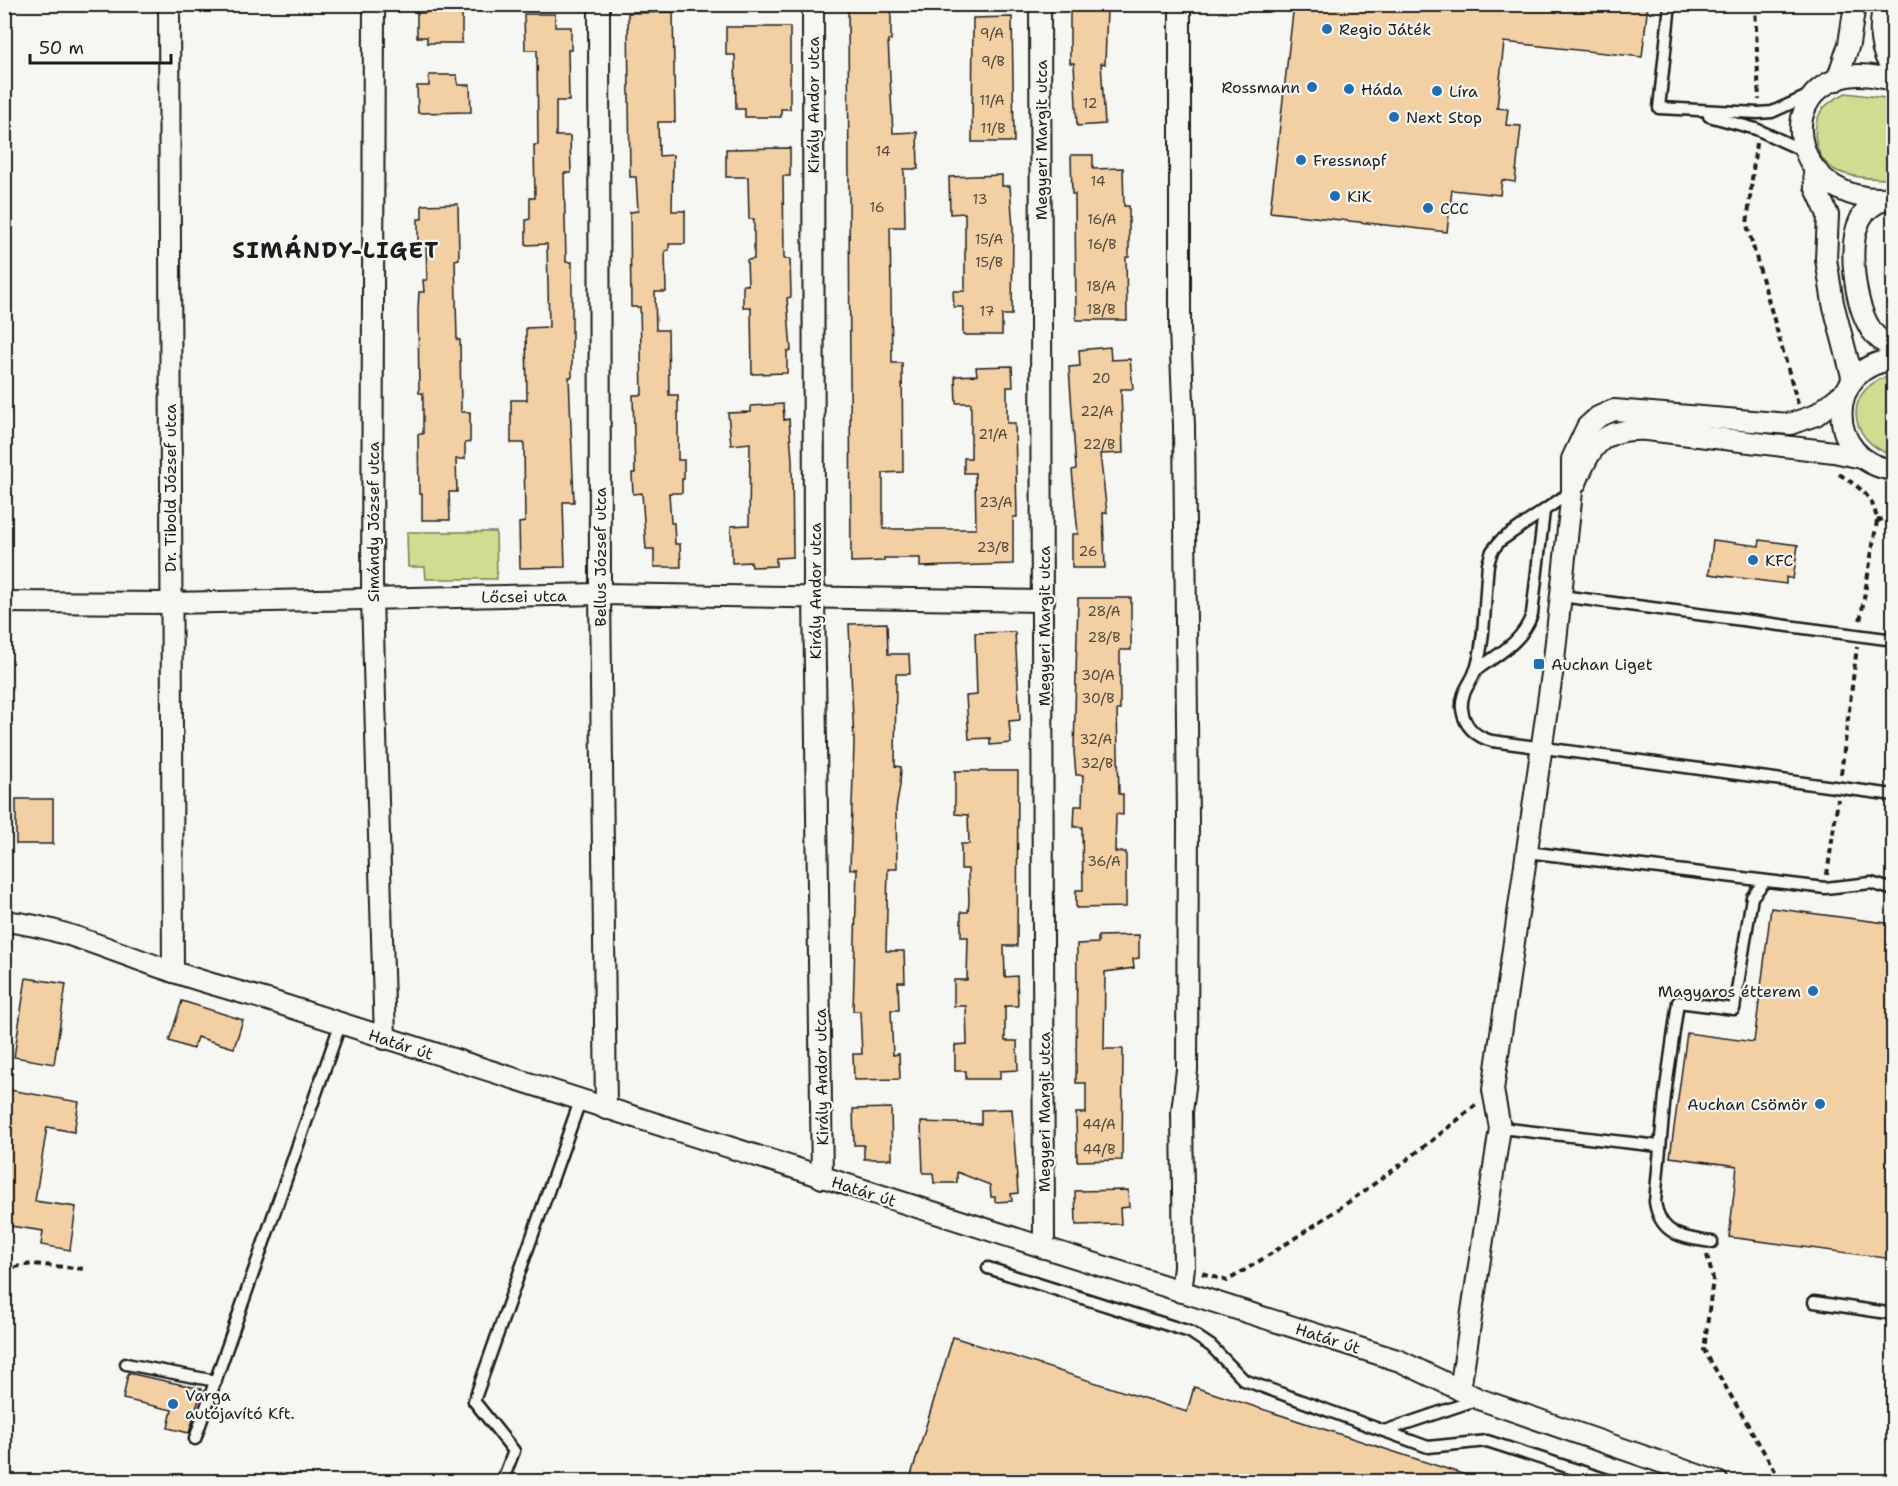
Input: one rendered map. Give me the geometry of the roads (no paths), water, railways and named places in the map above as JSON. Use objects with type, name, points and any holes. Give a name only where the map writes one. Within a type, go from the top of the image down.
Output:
[{"type":"street","name":"Dr. Tibold József utca","points":[[169,4],[172,972]]},
{"type":"street","name":"Simándy József utca","points":[[374,4],[372,598],[385,1039]]},
{"type":"street","name":"Bellus József utca","points":[[599,4],[600,594],[606,1109]]},
{"type":"street","name":"Király Andor utca","points":[[813,4],[814,597],[822,1178]]},
{"type":"street","name":"Megyeri Margit utca","points":[[1040,4],[1044,601],[1044,1248]]},
{"type":"street","points":[[1180,4],[1180,328],[1184,426],[1188,821],[1187,1070],[1182,1112],[1184,1267],[1181,1292]]},
{"type":"street","points":[[1854,4],[1845,61],[1828,85],[1810,102],[1803,119],[1804,152],[1814,171],[1830,185],[1841,190],[1891,197]]},
{"type":"street","points":[[1883,4],[1880,38],[1885,58],[1893,70]]},
{"type":"street","points":[[1828,85],[1859,75],[1893,80]]},
{"type":"street","points":[[1814,171],[1815,186],[1828,215],[1826,259],[1850,385],[1841,412],[1842,427],[1851,446],[1862,458],[1876,467],[1893,470]]},
{"type":"street","points":[[1891,197],[1868,209],[1859,221],[1854,264],[1856,286],[1864,318],[1876,336],[1893,349]]},
{"type":"street","points":[[1460,1390],[1500,1128],[1493,1090],[1561,596],[1572,491],[1572,459],[1582,434],[1592,422],[1614,410],[1790,424],[1816,415],[1872,365],[1893,360]]},
{"type":"street","points":[[1572,491],[1594,446],[1612,433],[1627,430],[1647,430],[1834,452],[1862,458]]},
{"type":"street","name":"Lőcsei utca","points":[[4,602],[170,603],[600,594],[1044,601]]},
{"type":"street","name":"Határ út","points":[[4,921],[29,924],[76,937],[172,972],[268,1000],[340,1025],[1400,1361],[1479,1399],[1718,1482]]},
{"type":"lane","points":[[1671,4],[1659,108],[1689,111],[1772,112],[1828,85]]},
{"type":"lane","points":[[1689,111],[1756,129],[1804,152]]},
{"type":"lane","points":[[1572,491],[1500,541],[1492,551],[1488,564],[1475,671],[1464,692],[1462,709],[1475,734],[1492,741],[1893,795]]},
{"type":"lane","points":[[1475,671],[1518,639],[1526,630],[1532,614],[1544,511]]},
{"type":"lane","points":[[1561,596],[1893,640]]},
{"type":"lane","points":[[1527,852],[1825,888],[1870,883],[1893,891]]},
{"type":"lane","points":[[1712,1242],[1681,1238],[1672,1233],[1657,1214],[1655,1202],[1659,1146],[1678,1002],[1734,1009],[1752,897],[1765,880]]},
{"type":"lane","points":[[195,1438],[340,1025]]},
{"type":"lane","points":[[502,1482],[514,1451],[474,1401],[580,1101]]},
{"type":"lane","points":[[1500,1128],[1659,1146]]},
{"type":"lane","points":[[988,1268],[1190,1332],[1212,1346],[1244,1380],[1428,1447],[1486,1441],[1614,1482]]},
{"type":"lane","points":[[1814,1302],[1893,1314]]},
{"type":"lane","points":[[126,1364],[216,1381]]},
{"type":"lane","points":[[1384,1431],[1479,1399]]},
{"type":"place","name":"Regio Játék","points":[[1327,29]]},
{"type":"place","name":"Rossmann","points":[[1312,87]]},
{"type":"place","name":"Háda","points":[[1349,89]]},
{"type":"place","name":"Líra","points":[[1437,91]]},
{"type":"place","name":"Next Stop","points":[[1394,117]]},
{"type":"place","name":"Fressnapf","points":[[1301,160]]},
{"type":"place","name":"KiK","points":[[1335,196]]},
{"type":"place","name":"CCC","points":[[1428,208]]},
{"type":"place","name":"KFC","points":[[1753,560]]},
{"type":"place","name":"Auchan Liget","points":[[1539,664]]},
{"type":"place","name":"Magyaros étterem","points":[[1813,991]]},
{"type":"place","name":"Auchan Csömör","points":[[1820,1104]]},
{"type":"place","name":"Varga autójavító Kft.","points":[[173,1404]]},
{"type":"district","name":"SIMÁNDY-LIGET","points":[[336,250]]}]
